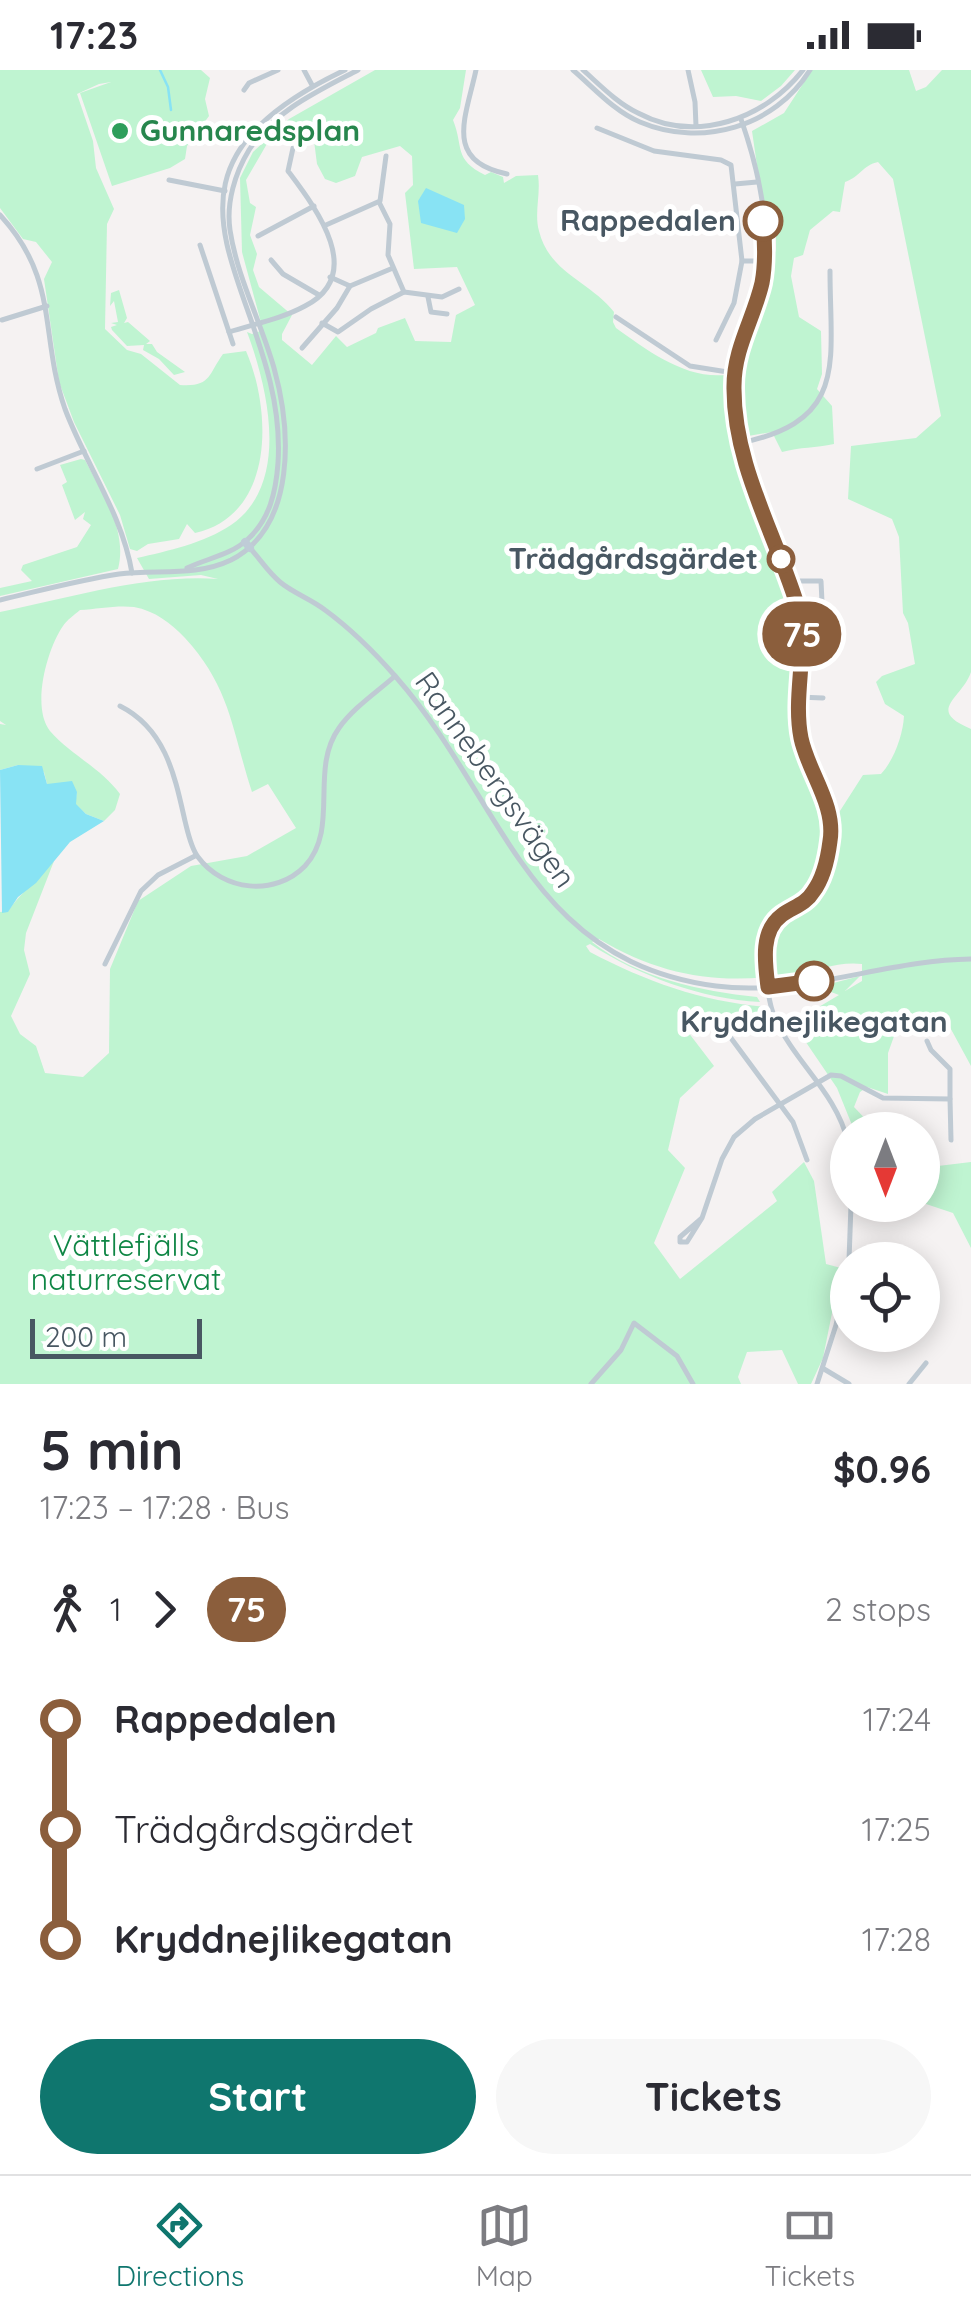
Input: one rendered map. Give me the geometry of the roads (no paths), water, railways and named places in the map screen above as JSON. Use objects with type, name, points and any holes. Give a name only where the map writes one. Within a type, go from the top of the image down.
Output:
[{"type":"street","points":[[244,90],[278,70]]},
{"type":"street","points":[[304,70],[314,89]]},
{"type":"street","points":[[0,600],[132,573],[211,568],[247,545],[275,513],[283,469],[280,400],[274,368],[224,242],[228,191],[239,153],[260,124],[345,70]]},
{"type":"street","points":[[314,89],[358,70]]},
{"type":"street","points":[[476,70],[464,120],[465,147],[474,162],[507,174]]},
{"type":"street","points":[[573,70],[630,117],[670,131],[742,122],[783,102],[806,70]]},
{"type":"street","points":[[583,70],[622,104],[644,116],[696,130]]},
{"type":"street","points":[[688,70],[696,130]]},
{"type":"street","points":[[742,122],[757,182],[765,261],[734,373],[740,443],[789,581],[802,631],[802,740],[828,812],[830,842],[812,896],[782,916],[768,936],[768,987],[780,1027],[837,1112]]},
{"type":"street","points":[[596,128],[654,151],[726,161],[732,168],[742,261],[734,302],[716,340]]},
{"type":"street","points":[[229,332],[308,305],[330,277],[333,252],[326,225],[288,171],[292,148]]},
{"type":"street","points":[[326,225],[378,202],[384,192],[386,156]]},
{"type":"street","points":[[169,180],[228,191]]},
{"type":"street","points":[[735,184],[757,182]]},
{"type":"street","points":[[378,202],[390,224],[386,243],[404,292]]},
{"type":"street","points":[[258,236],[314,206]]},
{"type":"street","points":[[0,214],[27,248],[39,275],[63,402],[112,505],[132,573]]},
{"type":"street","points":[[200,245],[233,344]]},
{"type":"street","points":[[271,260],[283,274],[319,295]]},
{"type":"street","points":[[742,261],[765,261]]},
{"type":"street","points":[[302,348],[337,308],[350,286],[393,268]]},
{"type":"street","points":[[740,443],[789,428],[807,415],[825,392],[830,372],[830,271]]},
{"type":"street","points":[[330,277],[350,286]]},
{"type":"street","points":[[322,324],[338,332],[370,309],[404,292],[428,298],[459,289]]},
{"type":"street","points":[[428,298],[431,312],[447,314]]},
{"type":"street","points":[[2,320],[46,306]]},
{"type":"street","points":[[616,316],[690,366],[734,373]]},
{"type":"street","points":[[37,468],[84,451]]},
{"type":"street","name":"Rannebergsvägen","points":[[247,545],[284,586],[342,624],[395,676],[462,764],[532,880],[576,926],[623,958],[672,976],[718,986],[768,987],[916,962],[971,959]]},
{"type":"street","points":[[789,581],[820,581],[824,644]]},
{"type":"street","points":[[120,706],[146,725],[166,753],[196,856],[218,876],[240,885],[269,886],[296,874],[316,851],[321,839],[325,763],[333,740],[351,715],[395,676]]},
{"type":"street","points":[[799,697],[823,698]]},
{"type":"street","points":[[105,964],[142,890],[158,875],[196,856]]},
{"type":"street","points":[[725,1030],[798,1131],[807,1160]]},
{"type":"street","points":[[927,1042],[950,1069],[952,1140]]},
{"type":"street","points":[[702,1218],[680,1237],[682,1243],[691,1238],[702,1218],[722,1159],[734,1137],[754,1118],[819,1081],[835,1074],[883,1098],[950,1099]]},
{"type":"street","points":[[590,1384],[621,1350],[634,1323],[677,1356],[692,1384]]},
{"type":"street","points":[[817,1384],[830,1345]]},
{"type":"street","points":[[909,1384],[926,1363]]},
{"type":"street","points":[[824,1369],[849,1384]]},
{"type":"water","points":[[426,188],[464,205],[465,219],[457,233],[421,223],[418,201]]},
{"type":"water","points":[[18,765],[42,766],[47,784],[72,781],[77,792],[76,804],[86,814],[104,821],[70,842],[36,883],[18,897],[8,912],[2,913],[0,770]]},
{"type":"waterway","points":[[160,70],[168,87],[171,110]]},
{"type":"place","name":"Gunnaredsplan","points":[[120,131]]},
{"type":"place","name":"Rappedalen","points":[[763,221]]},
{"type":"place","name":"Trädgårdsgärdet","points":[[781,559]]},
{"type":"place","name":"Kryddnejlikegatan","points":[[814,981]]},
{"type":"park label","name":"Vättlefjälls naturreservat","points":[[126,1263]]}]
